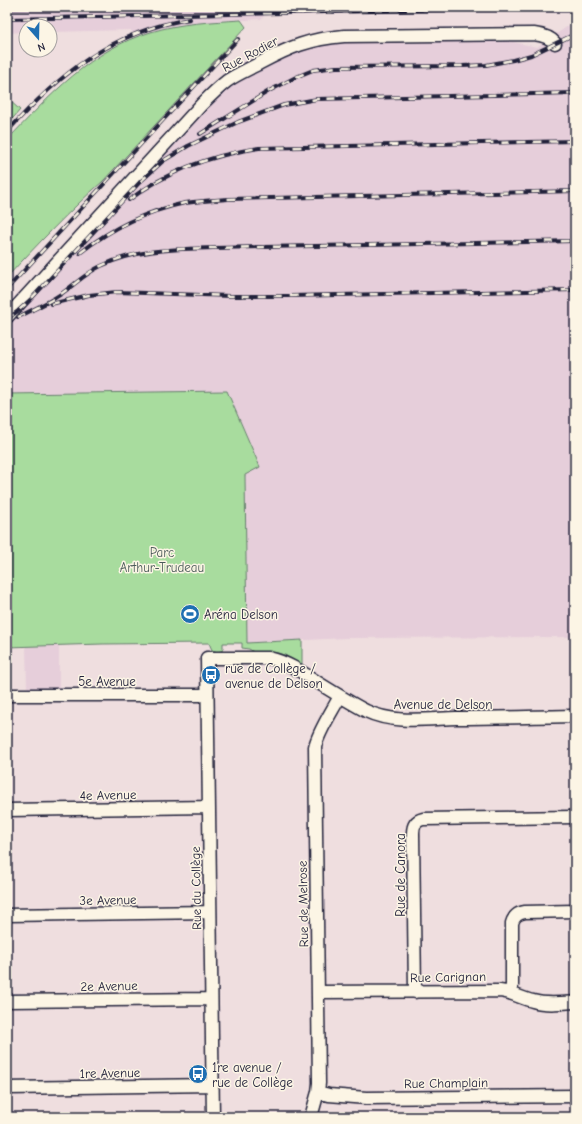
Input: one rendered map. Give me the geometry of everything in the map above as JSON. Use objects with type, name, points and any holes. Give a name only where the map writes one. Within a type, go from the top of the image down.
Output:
[{"type":"street","name":"Rue Rodier","points":[[7,317],[197,110],[219,88],[237,74],[283,51],[313,40],[344,36],[534,34],[550,38],[555,43]]},
{"type":"street","name":"Rue du Collège","points":[[207,658],[213,1117]]},
{"type":"street","name":"Avenue de Delson","points":[[207,658],[269,658],[285,662],[374,715],[394,719],[575,716]]},
{"type":"street","name":"5e Avenue","points":[[7,695],[207,695]]},
{"type":"street","name":"Rue de Melrose","points":[[311,1117],[319,1083],[315,747],[316,742],[340,696]]},
{"type":"street","name":"4e Avenue","points":[[7,810],[209,807]]},
{"type":"street","name":"Rue de Canora","points":[[415,992],[414,825],[423,819],[575,817]]},
{"type":"street","points":[[510,993],[512,985],[512,923],[515,916],[525,912],[575,911]]},
{"type":"street","name":"3e Avenue","points":[[7,915],[210,912]]},
{"type":"street","name":"Rue Carignan","points":[[319,992],[500,991],[540,1003],[575,1002]]},
{"type":"street","name":"2e Avenue","points":[[7,1001],[211,999]]},
{"type":"street","name":"1re Avenue","points":[[7,1088],[213,1085]]},
{"type":"street","name":"Rue Champlain","points":[[318,1092],[329,1095],[366,1098],[575,1096]]},
{"type":"shaded area","points":[[7,7],[272,7],[261,19],[176,26],[134,38],[131,30],[58,32],[58,18],[18,18],[18,32],[7,33]]},
{"type":"shaded area","points":[[571,24],[575,24],[575,637],[345,638],[247,643],[245,475],[260,466],[227,391],[7,394],[7,324],[171,144],[217,96],[235,82],[306,48],[333,43],[513,42],[537,47]]},
{"type":"shaded area","points":[[59,645],[59,690],[27,690],[26,646]]},
{"type":"green space","points":[[241,20],[246,27],[103,181],[42,240],[7,277],[7,140],[55,91],[72,76],[109,50],[129,40],[162,29],[196,23]]},
{"type":"green space","points":[[7,98],[20,110],[7,125]]},
{"type":"green space","name":"Parc Arthur-Trudeau","points":[[227,391],[260,467],[245,475],[247,643],[302,640],[302,665],[285,655],[278,653],[254,652],[249,649],[242,648],[242,643],[223,643],[223,650],[218,652],[212,650],[209,643],[7,647],[7,394]]},
{"type":"railway","points":[[7,8],[60,7]]},
{"type":"railway","points":[[7,19],[548,7]]},
{"type":"railway","points":[[7,132],[46,92],[88,59],[111,45],[136,34],[162,25],[190,19]]},
{"type":"railway","points":[[200,134],[269,91],[313,70],[336,67],[486,65],[531,55],[575,34]]},
{"type":"railway","points":[[7,289],[238,39]]},
{"type":"railway","points":[[7,319],[30,300],[140,182],[163,161],[188,146],[238,122],[284,105],[317,99],[575,93]]},
{"type":"railway","points":[[129,200],[159,181],[191,166],[224,155],[259,148],[575,141]]},
{"type":"railway","points":[[80,253],[104,236],[143,216],[171,206],[191,202],[228,199],[575,191]]},
{"type":"railway","points":[[18,317],[56,297],[101,266],[128,256],[156,251],[213,248],[575,241]]},
{"type":"railway","points":[[51,304],[89,295],[117,292],[230,296],[290,296],[575,290]]},
{"type":"place","name":"Aréna Delson","points":[[190,614]]},
{"type":"place","name":"rue de Collège / avenue de Delson","points":[[211,675]]},
{"type":"place","name":"1re avenue / rue de Collège","points":[[198,1074]]}]
